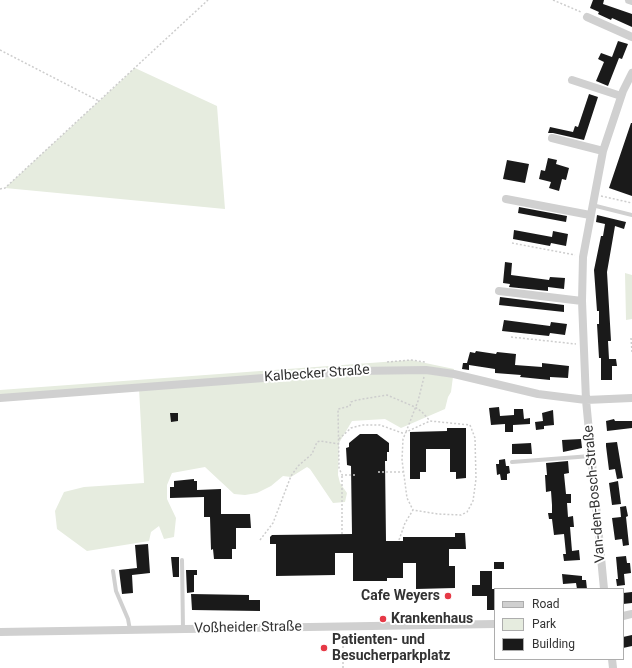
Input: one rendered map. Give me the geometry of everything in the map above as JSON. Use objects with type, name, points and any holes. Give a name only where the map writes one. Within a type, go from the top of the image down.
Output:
[{"type":"street","points":[[587,17],[632,37]]},
{"type":"street","name":"Van-den-Bosch-Straße","points":[[604,588],[586,400],[582,301],[583,257],[602,151],[621,96],[632,73]]},
{"type":"street","points":[[572,80],[621,96]]},
{"type":"street","points":[[552,138],[602,151]]},
{"type":"street","points":[[506,199],[590,215]]},
{"type":"street","points":[[499,292],[582,301]]},
{"type":"street","name":"Kalbecker Straße","points":[[0,398],[356,371],[426,370],[454,374],[538,394],[586,400],[632,398]]},
{"type":"street","name":"Voßheider Straße","points":[[0,632],[494,624]]},
{"type":"lane","points":[[592,205],[632,215]]},
{"type":"lane","points":[[512,462],[592,456]]},
{"type":"lane","points":[[182,560],[183,629]]},
{"type":"lane","points":[[114,571],[116,591],[128,619],[130,630]]},
{"type":"path","points":[[0,189],[5,188],[208,0]]},
{"type":"path","points":[[553,0],[577,9],[587,17]]},
{"type":"path","points":[[0,50],[99,101]]},
{"type":"path","points":[[594,193],[632,203]]},
{"type":"path","points":[[512,243],[583,257]]},
{"type":"path","points":[[511,336],[584,344]]},
{"type":"path","points":[[631,338],[632,352]]},
{"type":"path","points":[[413,510],[407,498],[405,472],[402,460],[405,433],[415,407],[426,370]]},
{"type":"path","points":[[342,534],[342,475],[339,468],[338,409],[350,406],[351,402],[387,395],[415,407],[422,412],[430,422]]},
{"type":"path","points":[[339,439],[351,428],[362,425],[380,425],[405,433],[430,422],[468,424],[473,429],[475,438],[476,479],[473,501],[467,512],[461,515],[438,514],[413,510]]},
{"type":"path","points":[[260,540],[273,523],[291,476],[298,466],[312,454],[317,442],[320,441],[339,444]]},
{"type":"path","points":[[378,472],[405,472]]},
{"type":"path","points":[[342,475],[355,475]]},
{"type":"path","points":[[399,540],[405,523],[413,510]]},
{"type":"path","points":[[343,627],[343,668]]},
{"type":"green space","points":[[135,68],[217,106],[225,209],[5,188]]},
{"type":"green space","points":[[625,273],[632,275],[632,319],[626,320]]},
{"type":"green space","points":[[411,360],[454,369],[451,392],[445,409],[401,428],[385,419],[352,421],[339,443],[338,475],[340,483],[347,493],[345,502],[333,503],[310,469],[307,467],[291,477],[283,476],[271,486],[257,493],[245,495],[234,494],[205,467],[172,473],[167,485],[167,499],[176,518],[174,537],[164,539],[159,526],[151,532],[149,541],[87,551],[57,529],[55,511],[64,492],[84,487],[144,483],[139,388],[0,398],[0,390]]},
{"type":"building","points":[[593,0],[604,0],[603,4],[632,14],[632,27],[612,18],[611,20],[598,14],[599,12],[590,8]]},
{"type":"building","points":[[618,41],[628,44],[622,59],[619,58],[608,86],[596,81],[604,62],[598,59],[601,53],[612,57]]},
{"type":"building","points":[[589,94],[598,97],[584,140],[548,133],[550,127],[573,132],[575,126],[578,127]]},
{"type":"building","points":[[632,123],[632,196],[609,188]]},
{"type":"building","points":[[548,158],[557,160],[556,164],[569,168],[566,180],[562,179],[559,191],[549,188],[551,182],[539,179],[541,170],[545,171]]},
{"type":"building","points":[[507,160],[529,164],[525,183],[503,179]]},
{"type":"building","points":[[519,207],[567,216],[566,222],[518,213]]},
{"type":"building","points":[[597,215],[626,222],[624,229],[615,226],[607,272],[611,341],[608,341],[609,359],[616,359],[617,366],[612,366],[612,380],[601,380],[601,358],[599,358],[597,324],[599,324],[599,311],[597,311],[594,270],[605,224],[596,222]]},
{"type":"building","points":[[514,230],[552,237],[553,231],[568,234],[566,246],[551,243],[550,246],[513,239]]},
{"type":"building","points":[[505,262],[512,263],[511,275],[549,280],[550,277],[565,278],[564,289],[548,287],[548,291],[509,287],[510,284],[503,283]]},
{"type":"building","points":[[500,297],[564,305],[564,312],[499,305]]},
{"type":"building","points":[[504,320],[550,326],[551,322],[567,324],[565,335],[550,333],[549,336],[502,331]]},
{"type":"building","points":[[476,351],[496,354],[497,352],[516,354],[515,365],[542,367],[542,363],[569,366],[568,378],[550,377],[550,380],[520,377],[521,375],[495,373],[495,369],[469,365],[469,370],[462,369],[463,363],[467,363],[470,352],[475,353]]},
{"type":"building","points":[[499,407],[500,416],[514,415],[514,409],[523,409],[524,419],[530,418],[530,424],[513,425],[513,432],[505,432],[505,424],[491,425],[489,408]]},
{"type":"building","points":[[553,410],[554,425],[544,426],[544,429],[536,430],[535,422],[543,421],[542,413]]},
{"type":"building","points":[[170,413],[178,413],[178,421],[171,422]]},
{"type":"building","points":[[614,419],[615,421],[632,421],[632,428],[607,431],[606,421]]},
{"type":"building","points":[[447,428],[466,428],[466,478],[456,479],[456,472],[450,472],[450,449],[426,449],[426,472],[420,472],[420,479],[410,479],[410,432],[447,431]]},
{"type":"building","points":[[360,434],[377,434],[389,443],[387,461],[385,461],[386,541],[403,541],[403,537],[455,537],[455,533],[465,533],[466,549],[449,549],[449,566],[455,566],[455,588],[416,589],[416,563],[403,563],[403,578],[387,578],[387,581],[353,581],[353,553],[335,553],[335,575],[276,576],[276,544],[270,544],[270,537],[272,535],[352,534],[351,466],[347,465],[346,448],[349,447],[349,443]]},
{"type":"building","points":[[581,439],[582,448],[563,452],[562,440]]},
{"type":"building","points":[[617,442],[623,478],[617,479],[615,469],[609,470],[606,443]]},
{"type":"building","points":[[531,443],[532,454],[512,454],[512,444]]},
{"type":"building","points":[[505,459],[506,466],[509,466],[510,473],[507,474],[507,480],[501,480],[500,474],[497,475],[496,464],[499,464],[499,460]]},
{"type":"building","points":[[568,461],[569,473],[564,474],[566,494],[571,494],[571,503],[567,503],[568,517],[573,516],[574,527],[570,527],[572,551],[579,550],[580,560],[564,561],[563,554],[566,554],[564,534],[554,535],[552,519],[549,519],[548,513],[552,513],[551,491],[546,492],[545,475],[547,475],[546,463]]},
{"type":"building","points":[[194,479],[194,481],[197,481],[197,490],[221,489],[221,514],[250,514],[251,528],[236,528],[236,549],[232,549],[232,559],[214,559],[213,549],[211,550],[210,517],[204,517],[204,497],[170,498],[170,487],[174,487],[174,481]]},
{"type":"building","points":[[618,481],[621,504],[612,505],[609,483]]},
{"type":"building","points":[[626,506],[628,516],[626,517],[629,545],[623,546],[622,539],[615,540],[612,518],[621,517],[620,507]]},
{"type":"building","points":[[148,544],[150,573],[132,575],[133,593],[122,594],[119,570],[137,568],[135,545]]},
{"type":"building","points":[[626,556],[627,563],[630,563],[631,573],[624,574],[625,585],[617,586],[616,579],[618,579],[616,557]]},
{"type":"building","points":[[171,557],[179,557],[179,577],[173,577]]},
{"type":"building","points":[[494,562],[504,562],[504,569],[494,569]]},
{"type":"building","points":[[186,570],[197,570],[197,575],[194,575],[194,592],[187,593]]},
{"type":"building","points":[[480,571],[492,571],[494,610],[487,610],[487,596],[472,596],[472,585],[480,585]]},
{"type":"building","points":[[562,574],[582,576],[582,580],[586,580],[587,588],[577,588],[576,583],[563,584]]},
{"type":"building","points":[[632,592],[632,603],[624,604],[624,593]]},
{"type":"building","points":[[191,594],[249,595],[249,600],[260,600],[260,611],[192,610]]},
{"type":"building","points":[[632,635],[632,646],[624,648],[624,637]]},
{"type":"place","name":"Cafe Weyers","points":[[448,596]]},
{"type":"place","name":"Krankenhaus","points":[[383,619]]},
{"type":"place","name":"Patienten- und Besucherparkplatz","points":[[324,648]]}]
